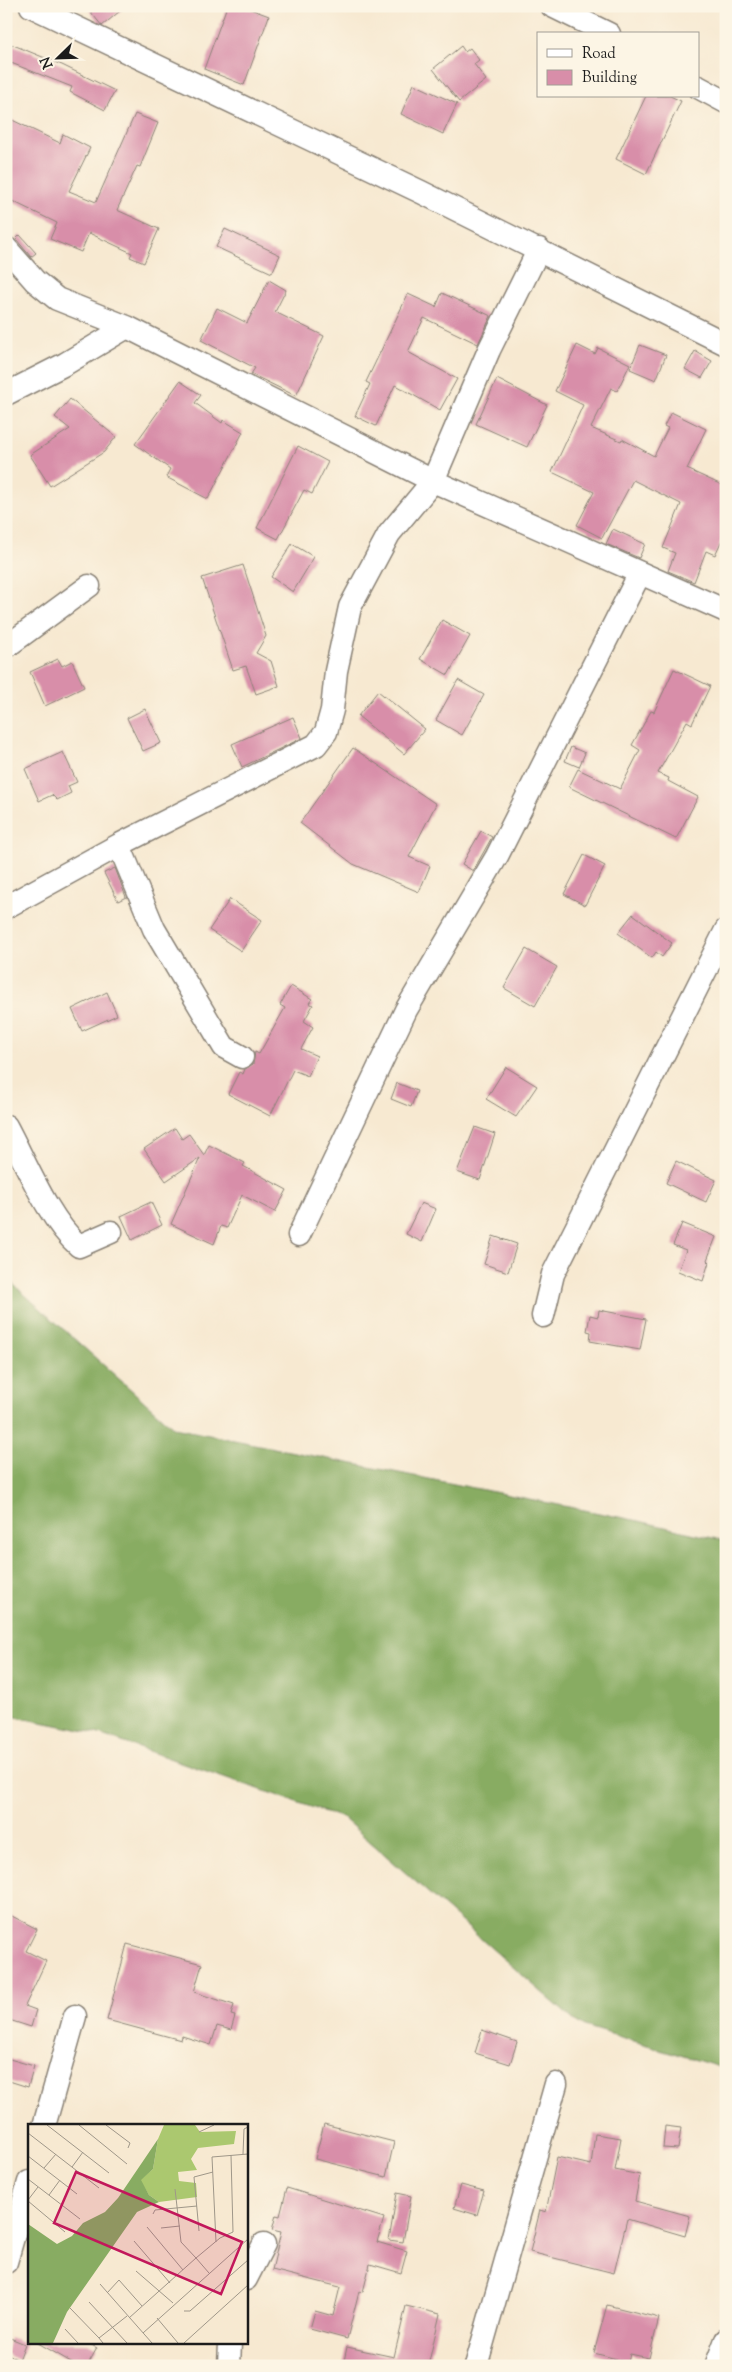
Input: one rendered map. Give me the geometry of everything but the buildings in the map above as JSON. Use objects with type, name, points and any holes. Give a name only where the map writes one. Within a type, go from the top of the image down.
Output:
[{"type":"street","points":[[31,6],[211,90],[726,344]]},
{"type":"street","points":[[552,6],[605,32]]},
{"type":"street","points":[[700,88],[726,102]]},
{"type":"street","points":[[6,248],[35,281],[57,299],[127,327],[433,482],[726,611]]},
{"type":"street","points":[[6,907],[118,845],[316,745],[326,732],[332,710],[336,671],[350,607],[389,534],[433,482],[489,350],[538,250]]},
{"type":"street","points":[[6,394],[65,364],[127,327]]},
{"type":"street","points":[[299,1235],[406,1010],[497,856],[640,573]]},
{"type":"street","points":[[6,647],[88,586]]},
{"type":"street","points":[[118,845],[154,928],[224,1047],[242,1057]]},
{"type":"street","points":[[543,1316],[553,1274],[726,930]]},
{"type":"street","points":[[6,1126],[55,1218],[71,1239],[79,1246],[111,1232]]},
{"type":"street","points":[[45,2124],[75,2016]]},
{"type":"street","points":[[476,2366],[556,2084]]},
{"type":"street","points":[[6,2262],[28,2185]]},
{"type":"street","points":[[248,2275],[264,2244]]},
{"type":"street","points":[[716,2366],[726,2340]]},
{"type":"street","points":[[229,2366],[230,2344]]},
{"type":"green space","points":[[6,1278],[174,1428],[639,1521],[726,1541],[726,2069],[578,2024],[343,1818],[96,1733],[6,1715]]}]
